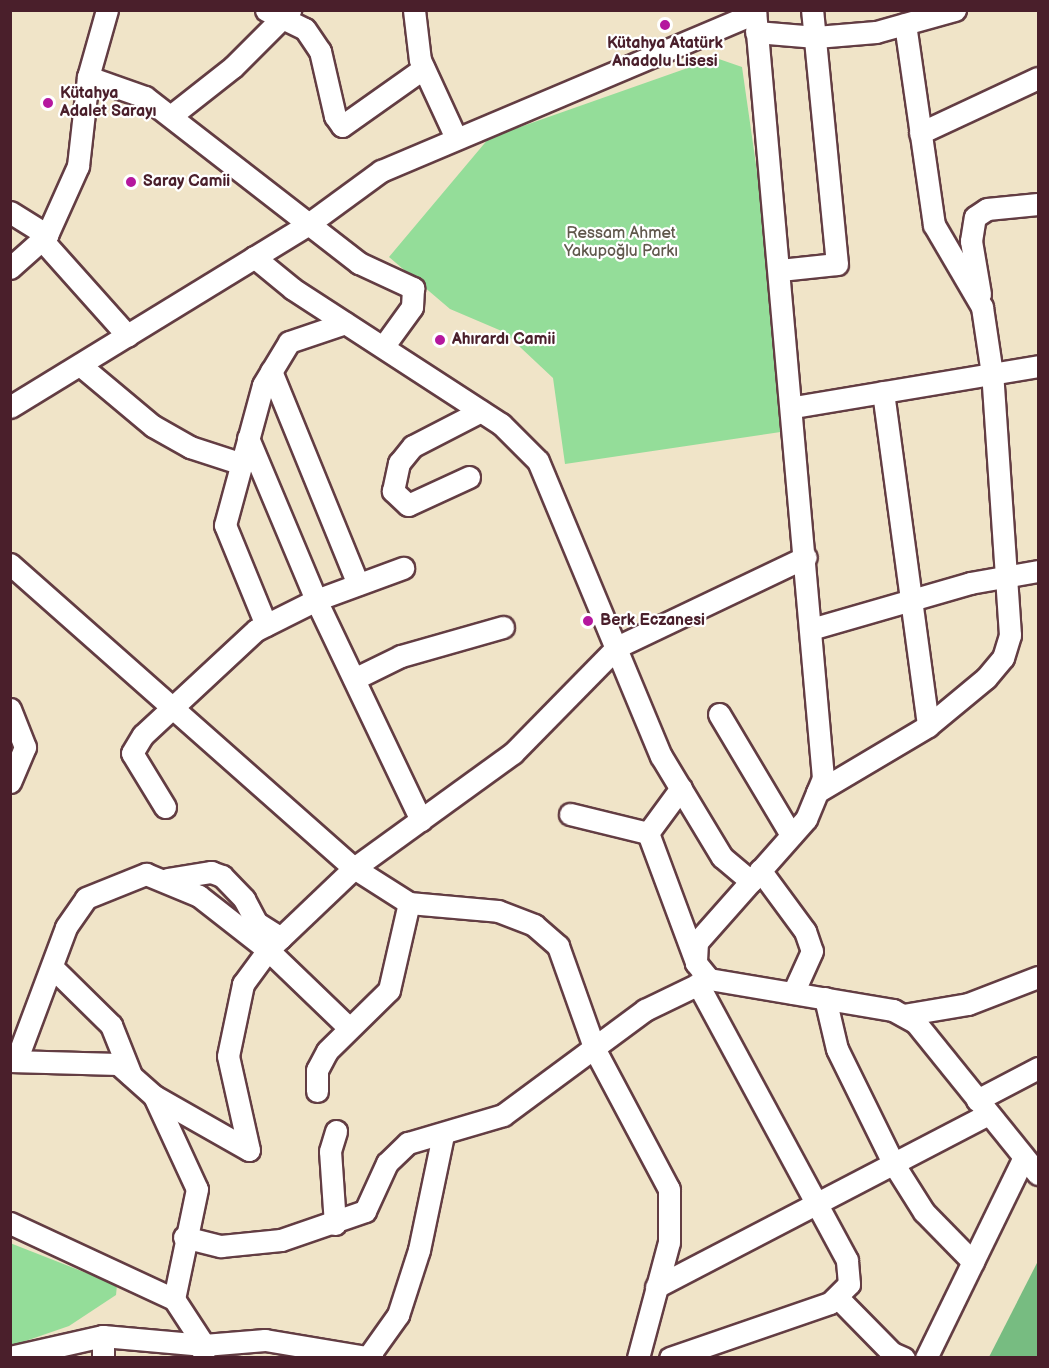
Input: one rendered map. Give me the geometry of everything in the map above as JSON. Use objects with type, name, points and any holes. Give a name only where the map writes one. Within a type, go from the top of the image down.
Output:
[{"type":"street","points":[[10,268],[45,238],[78,166],[88,77],[107,10]]},
{"type":"street","points":[[414,10],[424,68],[456,138]]},
{"type":"street","points":[[780,270],[837,264],[812,10]]},
{"type":"street","points":[[10,407],[307,225],[381,171],[729,17],[755,18],[816,37],[905,24],[955,10]]},
{"type":"street","points":[[172,115],[233,67],[279,13],[305,29],[320,51],[335,116],[342,126],[424,68]]},
{"type":"street","points":[[701,975],[697,942],[791,835],[823,778],[794,407],[755,18]]},
{"type":"street","points":[[905,24],[934,225],[982,307]]},
{"type":"street","points":[[88,77],[145,97],[172,115],[307,225],[359,263],[413,288],[412,307],[383,347]]},
{"type":"street","points":[[920,133],[1038,78]]},
{"type":"street","points":[[817,792],[928,726],[1003,658],[1010,635],[1003,578],[992,374],[971,241],[975,217],[987,209],[1038,204]]},
{"type":"street","points":[[10,212],[45,238],[128,336]]},
{"type":"street","points":[[254,257],[345,323],[481,411],[538,461],[661,756],[722,857],[755,876],[805,931],[812,951],[793,993]]},
{"type":"street","points":[[266,625],[225,525],[248,438],[271,371],[290,342],[345,323]]},
{"type":"street","points":[[80,365],[153,426],[190,447],[242,464]]},
{"type":"street","points":[[794,407],[1038,366]]},
{"type":"street","points":[[271,371],[358,584]]},
{"type":"street","points":[[883,392],[913,600],[928,726]]},
{"type":"street","points":[[469,477],[408,505],[393,491],[399,463],[413,446],[481,411]]},
{"type":"street","points":[[248,438],[316,600],[421,820]]},
{"type":"street","points":[[274,944],[199,896],[167,879],[147,874],[87,898],[66,927],[13,1061],[118,1064],[154,1096],[249,1150],[228,1056],[243,984],[274,944],[354,868],[513,753],[616,646],[806,557]]},
{"type":"street","points":[[10,564],[354,868],[409,903],[498,911],[534,925],[558,946],[595,1050],[669,1189],[669,1242],[638,1358]]},
{"type":"street","points":[[165,807],[132,753],[142,735],[266,625],[316,600],[403,568]]},
{"type":"street","points":[[811,629],[913,600],[1038,571]]},
{"type":"street","points":[[354,679],[401,656],[503,627]]},
{"type":"street","points":[[10,708],[25,747],[10,782]]},
{"type":"street","points":[[719,714],[791,835]]},
{"type":"street","points":[[648,833],[681,788]]},
{"type":"street","points":[[570,814],[648,833]]},
{"type":"street","points":[[648,833],[701,975],[847,1260],[849,1284],[837,1297],[670,1358]]},
{"type":"street","points":[[167,879],[211,872],[222,876],[244,899],[257,924],[347,1026]]},
{"type":"street","points":[[317,1091],[317,1070],[347,1026],[389,990],[409,903]]},
{"type":"street","points":[[52,967],[111,1025],[130,1075]]},
{"type":"street","points":[[184,1237],[221,1246],[281,1240],[335,1224],[365,1211],[387,1163],[408,1143],[443,1135],[503,1115],[595,1050],[645,1010],[701,975],[903,1015],[916,1023],[1023,1159],[1038,1174]]},
{"type":"street","points":[[903,1015],[968,1004],[1038,977]]},
{"type":"street","points":[[825,998],[837,1049],[893,1163],[924,1212],[973,1262]]},
{"type":"street","points":[[656,1287],[893,1163],[982,1107],[1038,1068]]},
{"type":"street","points":[[154,1096],[197,1189],[184,1237],[174,1299]]},
{"type":"street","points":[[335,1224],[330,1151],[336,1131]]},
{"type":"street","points":[[10,1357],[103,1336],[203,1351],[265,1340],[344,1355],[370,1357],[398,1315],[418,1250],[443,1135]]},
{"type":"street","points":[[926,1358],[1023,1159]]},
{"type":"street","points":[[10,1223],[174,1299],[203,1351]]},
{"type":"street","points":[[837,1297],[892,1353],[904,1358]]},
{"type":"street","points":[[103,1336],[103,1358]]},
{"type":"green space","name":"Ressam Ahmet Yakupoğlu Parkı","points":[[716,58],[742,67],[794,430],[565,464],[553,378],[504,332],[450,309],[389,257],[489,138]]},
{"type":"green space","points":[[10,1243],[117,1285],[116,1295],[69,1326],[11,1346]]},
{"type":"green space","points":[[1038,1261],[1038,1357],[989,1357]]},
{"type":"place","name":"Kütahya Atatürk Anadolu Lisesi","points":[[665,25]]},
{"type":"place","name":"Kütahya Adalet Sarayı","points":[[48,103]]},
{"type":"place","name":"Saray Camii","points":[[131,182]]},
{"type":"place","name":"Ahırardı Camii","points":[[440,340]]},
{"type":"place","name":"Berk Eczanesi","points":[[588,621]]}]
